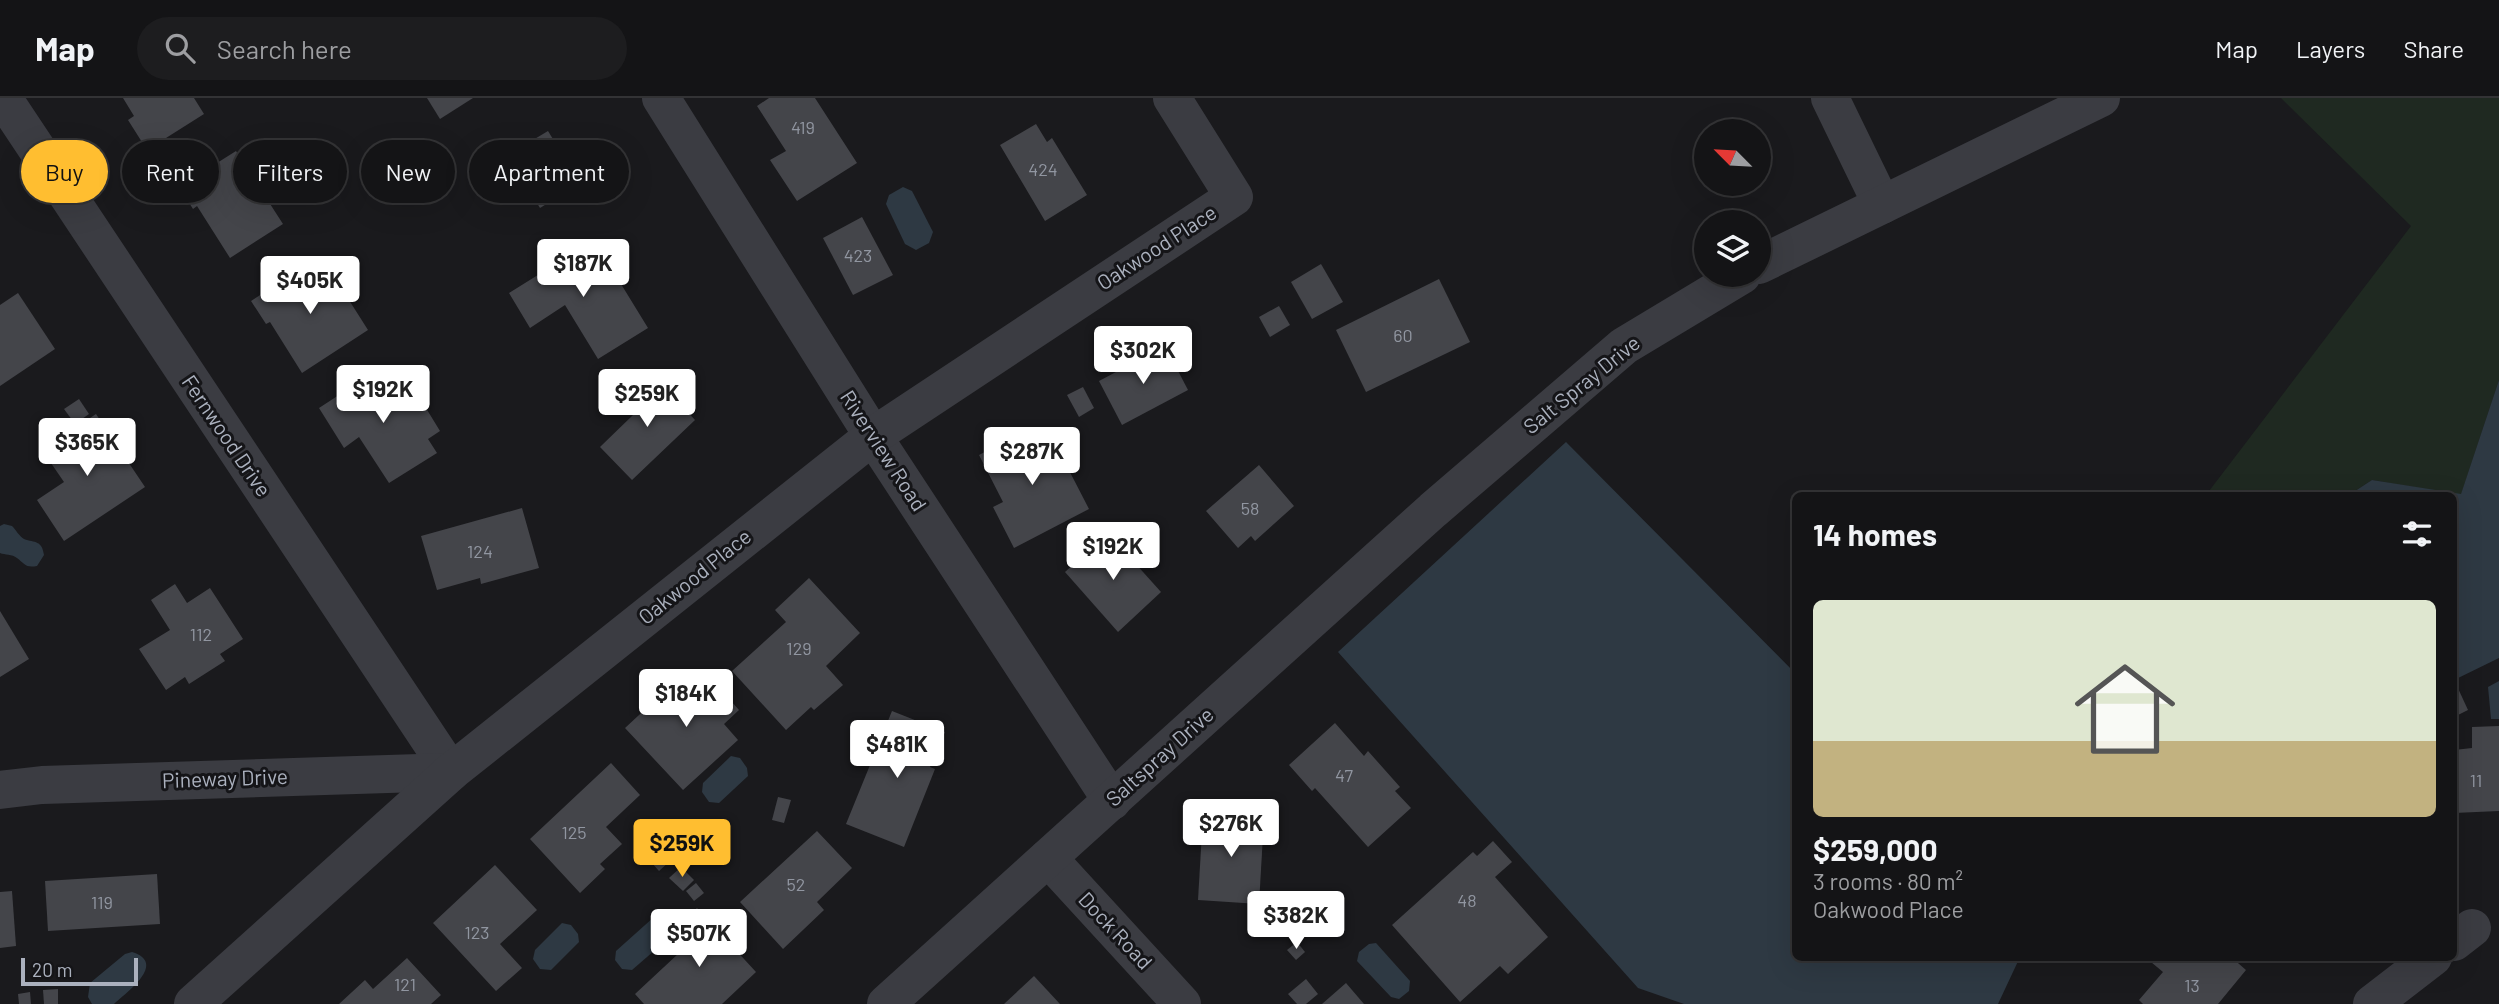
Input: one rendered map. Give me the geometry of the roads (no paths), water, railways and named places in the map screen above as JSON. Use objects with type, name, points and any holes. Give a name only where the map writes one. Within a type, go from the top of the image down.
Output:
[{"type":"street","name":"Fernwood Drive","points":[[3,98],[451,772]]},
{"type":"street","name":"Riverview Road","points":[[661,98],[873,436],[1112,801]]},
{"type":"street","name":"Oakwood Place","points":[[193,1004],[451,772],[873,436],[1234,197],[1172,98]]},
{"type":"street","points":[[1830,98],[1882,205]]},
{"type":"street","points":[[1771,259],[2101,98]]},
{"type":"street","name":"Salt Spray Drive","points":[[1433,510],[1624,346],[1722,287]]},
{"type":"street","name":"Saltspray Drive","points":[[886,1004],[1433,510]]},
{"type":"street","name":"Pineway Drive","points":[[0,790],[42,785],[451,772]]},
{"type":"street","name":"Dock Road","points":[[1048,858],[1182,1004]]},
{"type":"street","points":[[2372,1004],[2428,961]]}]
